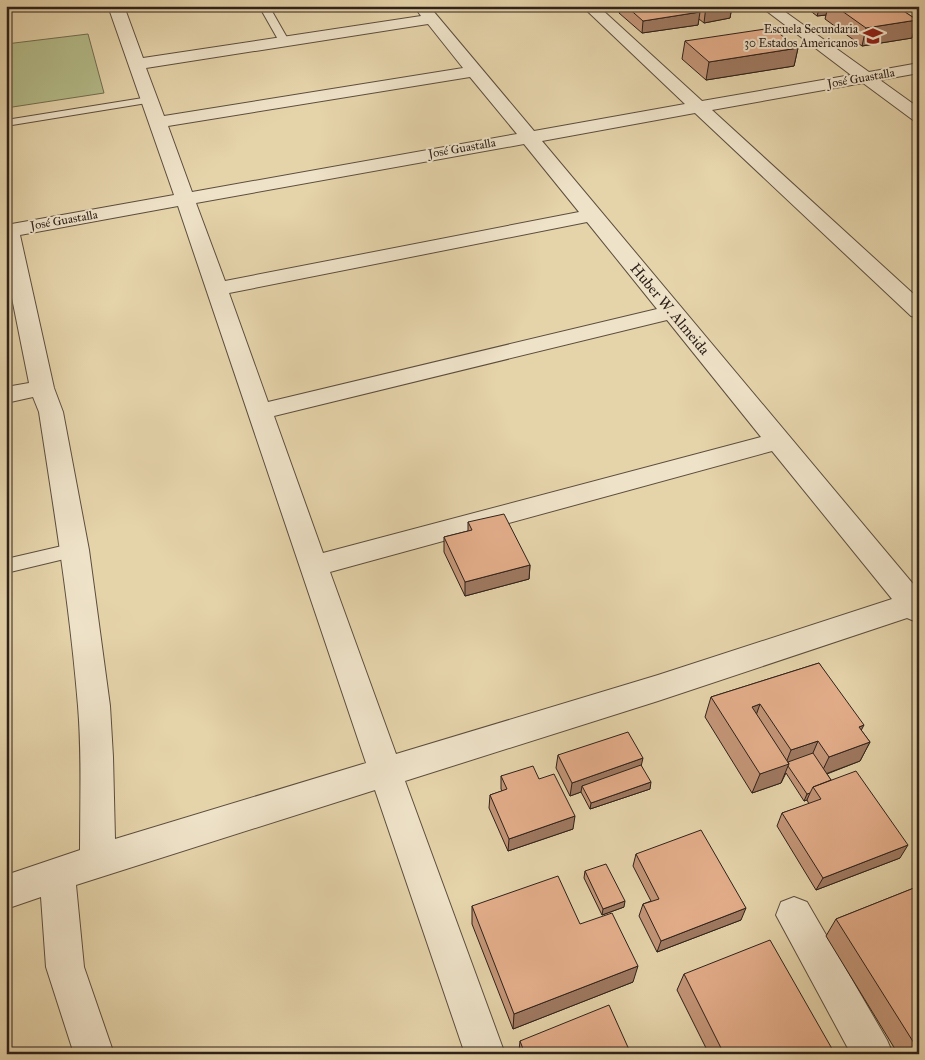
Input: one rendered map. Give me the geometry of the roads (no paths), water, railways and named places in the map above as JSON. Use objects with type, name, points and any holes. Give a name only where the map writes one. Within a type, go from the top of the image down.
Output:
[{"type":"street","points":[[116,6],[314,566],[383,772],[485,1054]]},
{"type":"street","points":[[589,6],[919,311]]},
{"type":"street","points":[[767,6],[919,116]]},
{"type":"street","points":[[137,64],[284,41],[426,13]]},
{"type":"street","name":"Huber W. Almeida","points":[[426,13],[917,606]]},
{"type":"street","name":"José Guastalla","points":[[7,230],[919,68]]},
{"type":"street","points":[[153,111],[474,71]]},
{"type":"street","points":[[216,289],[592,215]]},
{"type":"street","points":[[7,230],[42,388],[52,412],[75,550],[95,715],[98,757],[98,861]]},
{"type":"street","points":[[259,412],[673,312]]},
{"type":"street","points":[[6,395],[42,388]]},
{"type":"street","points":[[314,566],[779,440]]},
{"type":"street","points":[[6,892],[98,861],[917,606]]},
{"type":"street","points":[[57,876],[65,967],[94,1054]]},
{"type":"street","points":[[794,915],[873,1054]]},
{"type":"lane","points":[[264,6],[284,41]]},
{"type":"lane","points":[[6,123],[153,111]]},
{"type":"lane","points":[[6,566],[75,550]]},
{"type":"place","name":"Escuela Secundaria 30 Estados Americanos","points":[[873,36]]}]
